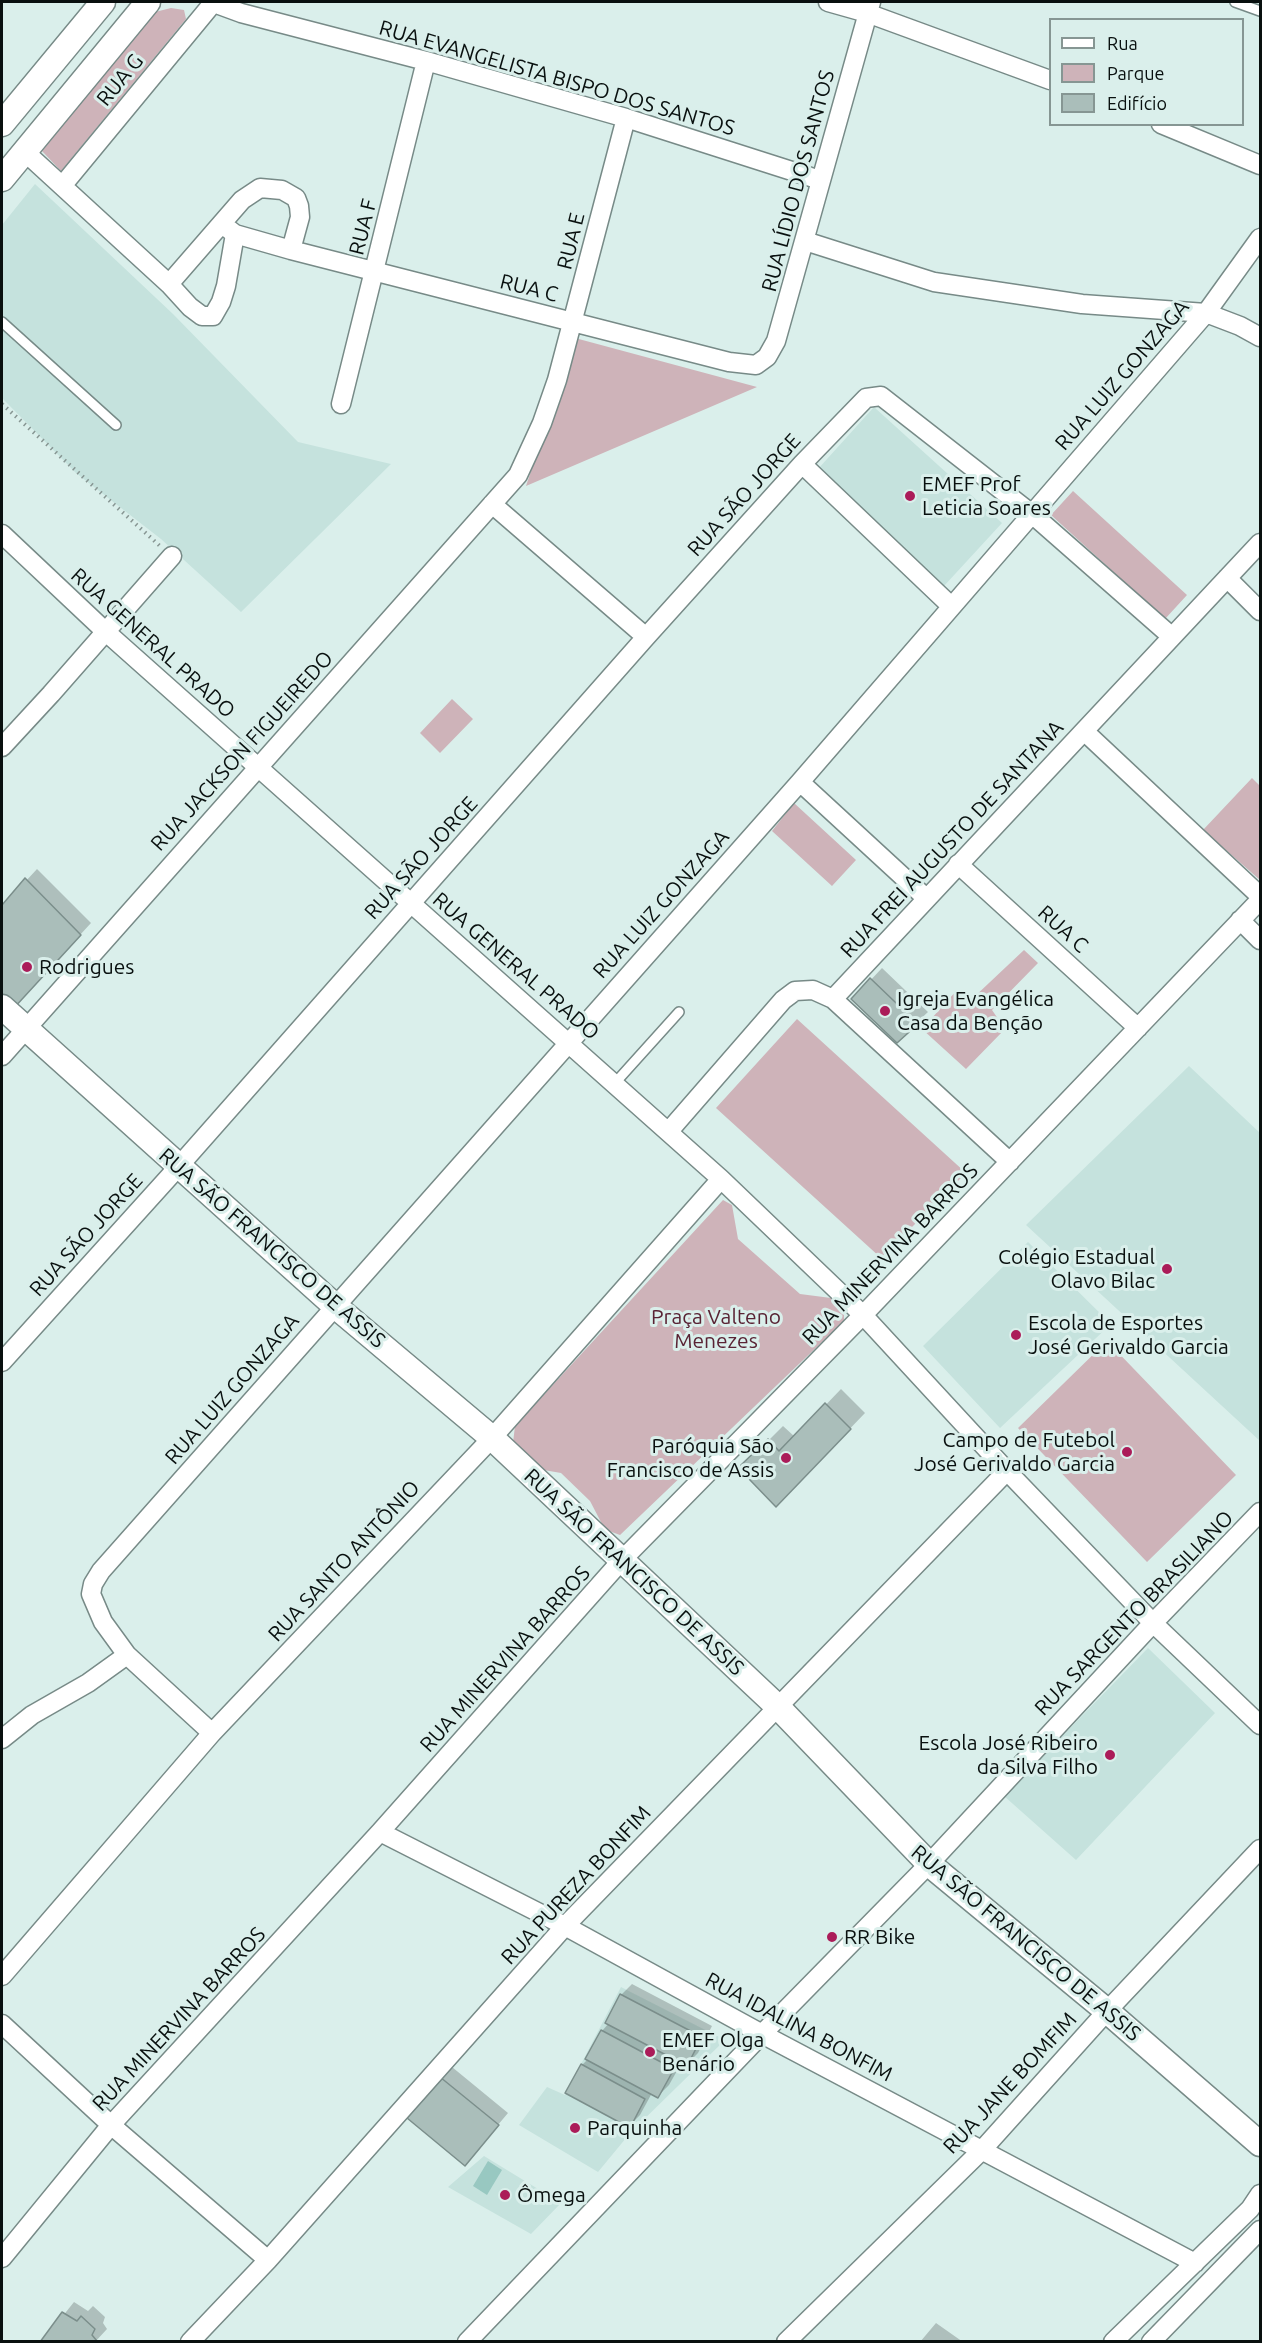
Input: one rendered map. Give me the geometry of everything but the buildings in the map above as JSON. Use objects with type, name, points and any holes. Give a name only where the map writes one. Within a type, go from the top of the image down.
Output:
[{"type":"street","points":[[2,124],[103,2]]},
{"type":"street","points":[[2,178],[148,2]]},
{"type":"street","name":"RUA EVANGELISTA BISPO DOS SANTOS","points":[[212,2],[248,7],[626,118],[820,180]]},
{"type":"street","name":"RUA G","points":[[62,186],[212,2]]},
{"type":"street","points":[[828,2],[869,7],[1049,80]]},
{"type":"street","name":"RUA LÍDIO DOS SANTOS","points":[[756,365],[767,357],[776,341],[869,7]]},
{"type":"street","name":"RUA F","points":[[341,404],[426,61]]},
{"type":"street","name":"RUA E","points":[[518,475],[542,423],[573,322],[626,118]]},
{"type":"street","points":[[1166,126],[1260,165]]},
{"type":"street","points":[[25,152],[169,284],[197,314],[205,317],[213,316],[226,286],[229,229]]},
{"type":"street","points":[[169,284],[229,229],[251,192],[260,188],[282,190],[296,198],[300,218],[291,250]]},
{"type":"street","name":"RUA C","points":[[229,229],[291,250],[729,362],[756,365]]},
{"type":"street","name":"RUA LUIZ GONZAGA","points":[[127,1655],[102,1622],[91,1594],[93,1584],[102,1571],[800,782],[1206,313],[1260,238]]},
{"type":"street","points":[[805,242],[904,274],[968,289],[1082,304],[1206,313],[1260,336]]},
{"type":"street","name":"RUA SÃO JORGE","points":[[2,1362],[179,1166],[646,637],[859,403],[871,396],[881,396],[1032,514]]},
{"type":"street","points":[[802,464],[951,606]]},
{"type":"street","name":"RUA JACKSON FIGUEIREDO","points":[[2,1056],[518,475]]},
{"type":"street","points":[[492,504],[646,637]]},
{"type":"street","points":[[1032,514],[1172,636]]},
{"type":"street","name":"RUA GENERAL PRADO","points":[[2,534],[106,632],[722,1179],[863,1315],[1007,1471],[1154,1623],[1260,1725]]},
{"type":"street","name":"RUA FREI AUGUSTO DE SANTANA","points":[[833,999],[1260,543]]},
{"type":"street","points":[[2,747],[8,728],[106,632],[172,556]]},
{"type":"street","points":[[1227,579],[1260,611]]},
{"type":"street","points":[[1084,731],[1260,898]]},
{"type":"street","points":[[800,782],[926,898]]},
{"type":"street","name":"RUA C","points":[[958,864],[1138,1028]]},
{"type":"street","name":"RUA MINERVINA BARROS","points":[[2,2258],[111,2125],[380,1833],[621,1561],[863,1315],[1260,898]]},
{"type":"street","points":[[1240,920],[1260,940]]},
{"type":"street","points":[[669,1131],[790,993],[798,990],[813,990],[833,999],[1010,1162]]},
{"type":"street","name":"RUA SÃO FRANCISCO DE ASSIS","points":[[2,1007],[335,1306],[492,1438],[778,1707],[929,1864],[1107,2011],[1259,2144]]},
{"type":"street","name":"RUA SANTO ANTÔNIO","points":[[2,1976],[213,1733],[492,1438],[722,1179]]},
{"type":"street","name":"RUA PUREZA BONFIM","points":[[190,2342],[268,2260],[565,1926],[1007,1471]]},
{"type":"street","name":"RUA SARGENTO BRASILIANO","points":[[467,2342],[762,2034],[929,1864],[1260,1512]]},
{"type":"street","points":[[2,1739],[32,1715],[88,1683],[127,1655],[213,1733]]},
{"type":"street","name":"RUA IDALINA BONFIM","points":[[380,1833],[565,1926],[762,2034],[1195,2262]]},
{"type":"street","name":"RUA JANE BOMFIM","points":[[786,2342],[982,2150],[1107,2011],[1260,1849]]},
{"type":"street","points":[[2,2024],[111,2125],[268,2260]]},
{"type":"street","points":[[1113,2342],[1250,2209],[1260,2194]]},
{"type":"street","points":[[1151,2342],[1260,2230]]},
{"type":"lane","points":[[1235,2],[1260,11]]},
{"type":"lane","points":[[2,322],[117,425]]},
{"type":"lane","points":[[615,1083],[679,1012]]},
{"type":"path","points":[[2,404],[172,556]]},
{"type":"shaded area","points":[[35,184],[173,314],[298,442],[391,464],[241,612],[161,539],[76,473],[2,398],[2,225]]},
{"type":"shaded area","name":"EMEF Prof Leticia Soares","points":[[874,407],[1002,523],[944,586],[818,469]]},
{"type":"shaded area","name":"Colégio Estadual Olavo Bilac","points":[[1189,1066],[1260,1133],[1260,1441],[1026,1225]]},
{"type":"shaded area","name":"Escola de Esportes José Gerivaldo Garcia","points":[[1028,1242],[1111,1324],[1000,1428],[923,1346]]},
{"type":"shaded area","name":"Escola José Ribeiro da Silva Filho","points":[[1148,1648],[1215,1713],[1076,1860],[1004,1796]]},
{"type":"shaded area","name":"EMEF Olga Benário","points":[[621,1987],[725,2040],[631,2132],[598,2172],[519,2125],[547,2087],[565,2095]]},
{"type":"shaded area","name":"Ômega","points":[[484,2156],[561,2203],[531,2234],[448,2187]]},
{"type":"shaded area","points":[[488,2161],[502,2170],[487,2195],[473,2186]]},
{"type":"green space","points":[[171,8],[184,10],[186,19],[61,171],[42,151],[155,12]]},
{"type":"green space","points":[[575,338],[757,387],[526,486]]},
{"type":"green space","points":[[1073,491],[1187,595],[1165,619],[1051,515]]},
{"type":"green space","points":[[452,699],[473,719],[440,753],[420,733]]},
{"type":"green space","points":[[1252,778],[1260,786],[1260,880],[1203,830]]},
{"type":"green space","points":[[794,803],[856,860],[832,886],[772,831]]},
{"type":"green space","points":[[1024,950],[1038,963],[992,1010],[1005,1029],[966,1069],[922,1029],[958,989],[972,999]]},
{"type":"green space","points":[[797,1019],[966,1173],[881,1258],[716,1108]]},
{"type":"green space","name":"Praça Valteno Menezes","points":[[723,1200],[732,1205],[738,1239],[800,1294],[831,1298],[844,1310],[844,1321],[620,1535],[609,1531],[602,1524],[590,1501],[561,1473],[538,1469],[513,1443],[515,1426]]},
{"type":"green space","name":"Campo de Futebol José Gerivaldo Garcia","points":[[1107,1341],[1236,1475],[1147,1562],[1018,1428]]},
{"type":"place","name":"EMEF Prof Leticia Soares","points":[[910,496]]},
{"type":"place","name":"Rodrigues","points":[[27,967]]},
{"type":"place","name":"Igreja Evangélica Casa da Benção","points":[[885,1011]]},
{"type":"place","name":"Colégio Estadual Olavo Bilac","points":[[1167,1269]]},
{"type":"place","name":"Escola de Esportes José Gerivaldo Garcia","points":[[1016,1335]]},
{"type":"place","name":"Campo de Futebol José Gerivaldo Garcia","points":[[1127,1452]]},
{"type":"place","name":"Paróquia São Francisco de Assis","points":[[786,1458]]},
{"type":"place","name":"Escola José Ribeiro da Silva Filho","points":[[1110,1755]]},
{"type":"place","name":"RR Bike","points":[[832,1937]]},
{"type":"place","name":"EMEF Olga Benário","points":[[650,2052]]},
{"type":"place","name":"Parquinha","points":[[575,2128]]},
{"type":"place","name":"Ômega","points":[[505,2195]]}]
